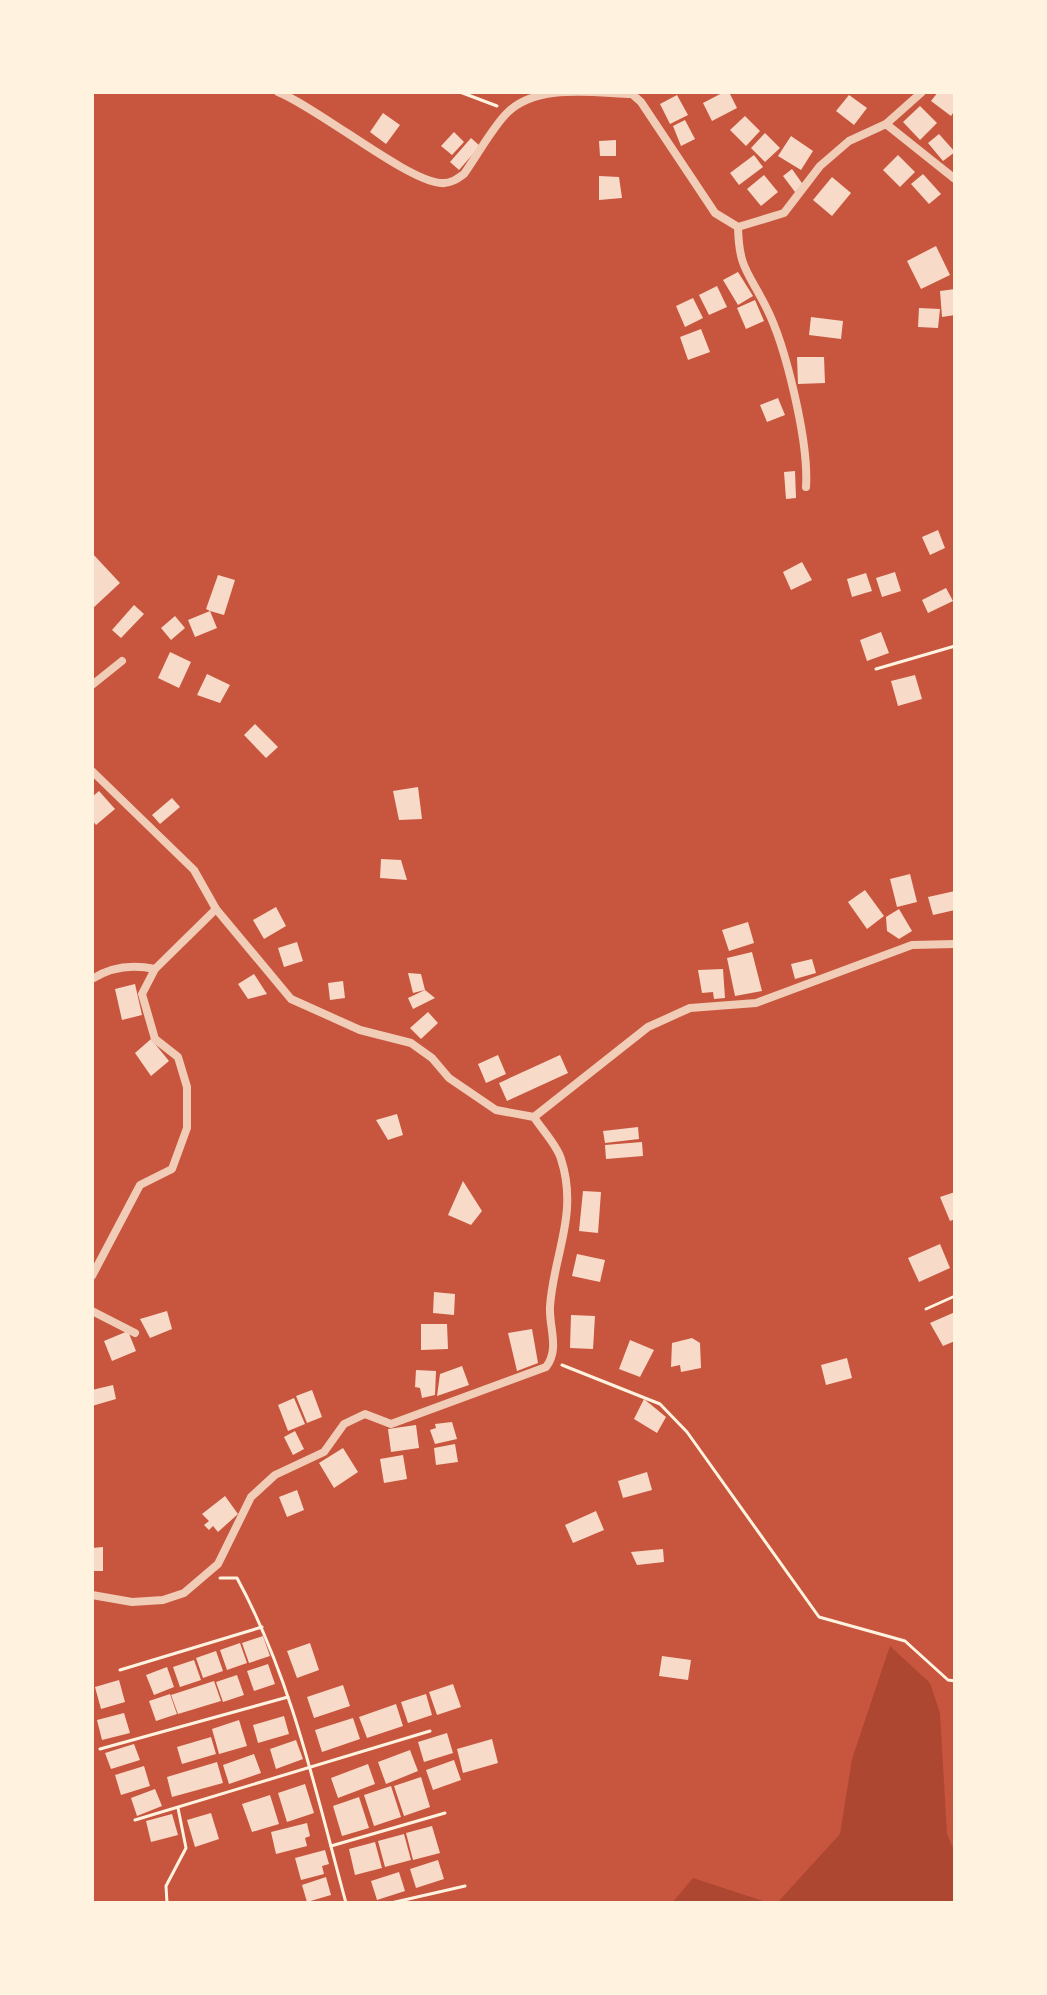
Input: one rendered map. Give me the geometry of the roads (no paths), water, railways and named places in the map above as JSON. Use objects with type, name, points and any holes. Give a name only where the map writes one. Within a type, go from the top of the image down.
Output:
[{"type":"street","points":[[278,92],[336,123],[421,178],[443,184],[464,174],[507,113],[534,98],[558,92],[632,94],[641,102],[715,213],[738,227],[784,213],[820,166],[849,141],[886,124],[922,92]]},
{"type":"street","points":[[886,124],[955,179]]},
{"type":"street","points":[[738,227],[739,260],[766,308],[788,372],[807,470],[806,487]]},
{"type":"street","points":[[92,685],[122,661]]},
{"type":"street","points":[[92,771],[194,870],[216,909],[291,999],[360,1030],[411,1043],[432,1058],[449,1078],[496,1110],[534,1117],[561,1156],[568,1194],[563,1247],[550,1307],[551,1361],[546,1367],[485,1392],[391,1424],[365,1414],[344,1424],[324,1452],[275,1475],[251,1497],[218,1564],[184,1593],[163,1600],[132,1602],[92,1595]]},
{"type":"street","points":[[92,1276],[140,1185],[172,1169],[187,1128],[187,1087],[178,1057],[155,1039],[142,994],[155,969],[216,909]]},
{"type":"street","points":[[534,1117],[648,1027],[690,1008],[756,1003],[912,945],[955,944]]},
{"type":"street","points":[[92,979],[107,969],[138,965],[155,969]]},
{"type":"street","points":[[92,1311],[135,1333]]}]
